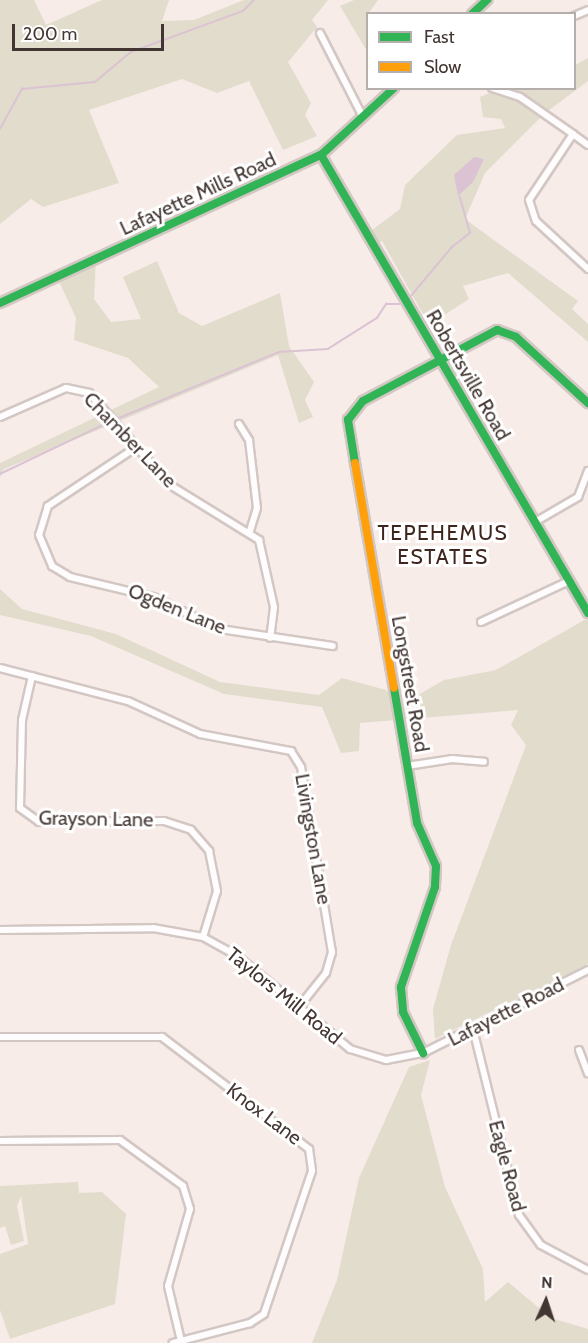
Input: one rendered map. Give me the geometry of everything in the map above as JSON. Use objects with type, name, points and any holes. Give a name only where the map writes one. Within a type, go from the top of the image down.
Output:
[{"type":"street","points":[[320,33],[363,117]]},
{"type":"street","name":"Lafayette Mills Road","points":[[0,303],[321,154],[392,90]]},
{"type":"street","points":[[498,90],[520,97],[588,146]]},
{"type":"street","points":[[573,134],[532,190],[529,204],[536,221],[588,269]]},
{"type":"street","name":"Robertsville Road","points":[[321,154],[588,613]]},
{"type":"street","name":"Longstreet Road","points":[[423,1053],[404,1012],[401,987],[437,872],[417,823],[347,427],[359,404],[486,332],[504,331],[588,403]]},
{"type":"street","name":"Chamber Lane","points":[[0,417],[76,388],[93,396],[135,448],[182,494],[250,531],[265,553],[274,607],[270,638]]},
{"type":"street","points":[[240,424],[249,440],[258,508],[250,531]]},
{"type":"street","name":"Ogden Lane","points":[[135,448],[48,506],[39,535],[47,559],[70,577],[134,590],[220,629],[333,646]]},
{"type":"street","points":[[535,522],[578,497],[588,471]]},
{"type":"street","points":[[481,622],[569,581]]},
{"type":"street","name":"Livingston Lane","points":[[0,668],[128,701],[200,734],[283,746],[296,757],[332,952],[326,973],[298,1007]]},
{"type":"street","name":"Grayson Lane","points":[[32,676],[22,720],[20,808],[39,822],[164,821],[191,830],[209,851],[217,891],[203,937]]},
{"type":"street","points":[[407,766],[452,759],[483,762]]},
{"type":"street","name":"Taylors Mill Road","points":[[0,930],[153,928],[203,937],[236,955],[298,1007],[362,1055],[394,1060],[423,1053]]},
{"type":"street","name":"Lafayette Road","points":[[423,1053],[588,970]]},
{"type":"street","name":"Eagle Road","points":[[473,1029],[519,1215],[541,1245],[586,1269]]},
{"type":"street","name":"Knox Lane","points":[[0,1037],[162,1037],[309,1149],[312,1171],[264,1314],[250,1323],[173,1343]]},
{"type":"street","points":[[579,1050],[588,1073]]},
{"type":"street","points":[[0,1141],[120,1140],[140,1149],[183,1186],[190,1206],[168,1286],[181,1341]]},
{"type":"street","points":[[586,1269],[588,1261]]},
{"type":"shaded area","points":[[0,0],[34,0],[46,25],[102,0],[169,0],[162,21],[194,20],[244,0],[328,0],[312,20],[317,27],[288,62],[311,103],[305,115],[317,136],[283,150],[249,81],[217,93],[182,79],[89,110],[119,183],[43,207],[31,199],[0,224]]},
{"type":"shaded area","points":[[354,0],[378,0],[369,12],[366,12],[366,49],[340,6]]},
{"type":"shaded area","points":[[588,58],[588,81],[576,90],[576,64]]},
{"type":"shaded area","points":[[497,90],[576,90],[544,114],[485,173],[465,219],[578,301],[572,309],[588,324],[588,342],[508,273],[463,286],[469,299],[429,325],[382,241],[375,245],[368,233],[400,209],[405,185],[457,135],[505,128],[501,119],[483,117],[480,97]]},
{"type":"shaded area","points":[[474,157],[484,159],[473,182],[458,196],[454,175]]},
{"type":"shaded area","points":[[96,259],[94,299],[111,322],[141,319],[123,277],[157,261],[179,313],[202,326],[280,293],[289,346],[314,382],[305,400],[313,417],[299,423],[278,355],[4,469],[0,477],[0,463],[159,387],[128,358],[74,340],[76,318],[56,275]]},
{"type":"shaded area","points":[[0,589],[22,609],[116,634],[220,682],[319,695],[342,678],[386,690],[399,706],[444,680],[496,670],[588,618],[588,964],[435,1039],[433,1009],[451,945],[526,745],[511,725],[518,710],[360,723],[359,751],[341,753],[322,707],[224,694],[91,636],[0,615]]},
{"type":"shaded area","points":[[430,1060],[421,1095],[445,1187],[483,1269],[485,1302],[508,1282],[551,1318],[588,1329],[588,1343],[312,1343],[337,1280],[359,1178],[409,1067]]},
{"type":"shaded area","points":[[78,1182],[79,1193],[102,1192],[126,1214],[115,1304],[10,1339],[0,1310],[0,1254],[28,1244],[21,1196],[17,1206],[24,1241],[11,1245],[5,1226],[0,1228],[0,1186]]},
{"type":"waterway","points":[[0,129],[22,89],[95,82],[131,52],[243,11],[254,0]]},
{"type":"waterway","points":[[411,296],[452,247],[470,233],[460,197]]},
{"type":"waterway","points":[[119,418],[279,352],[328,349],[377,318],[386,304],[399,304]]},
{"type":"waterway","points":[[0,474],[107,423]]},
{"type":"traffic: fast","points":[[474,12],[487,0]]},
{"type":"traffic: fast","points":[[0,303],[321,155],[392,90]]},
{"type":"traffic: fast","points":[[321,155],[588,613]]},
{"type":"traffic: fast","points":[[355,463],[348,420],[363,401],[497,330],[516,337],[588,403]]},
{"type":"traffic: fast","points":[[394,688],[417,823],[436,866],[435,887],[401,987],[403,1012],[423,1053]]},
{"type":"traffic: slow","points":[[355,463],[394,688]]},
{"type":"district","name":"TEPEHEMUS ESTATES","points":[[443,545]]}]
